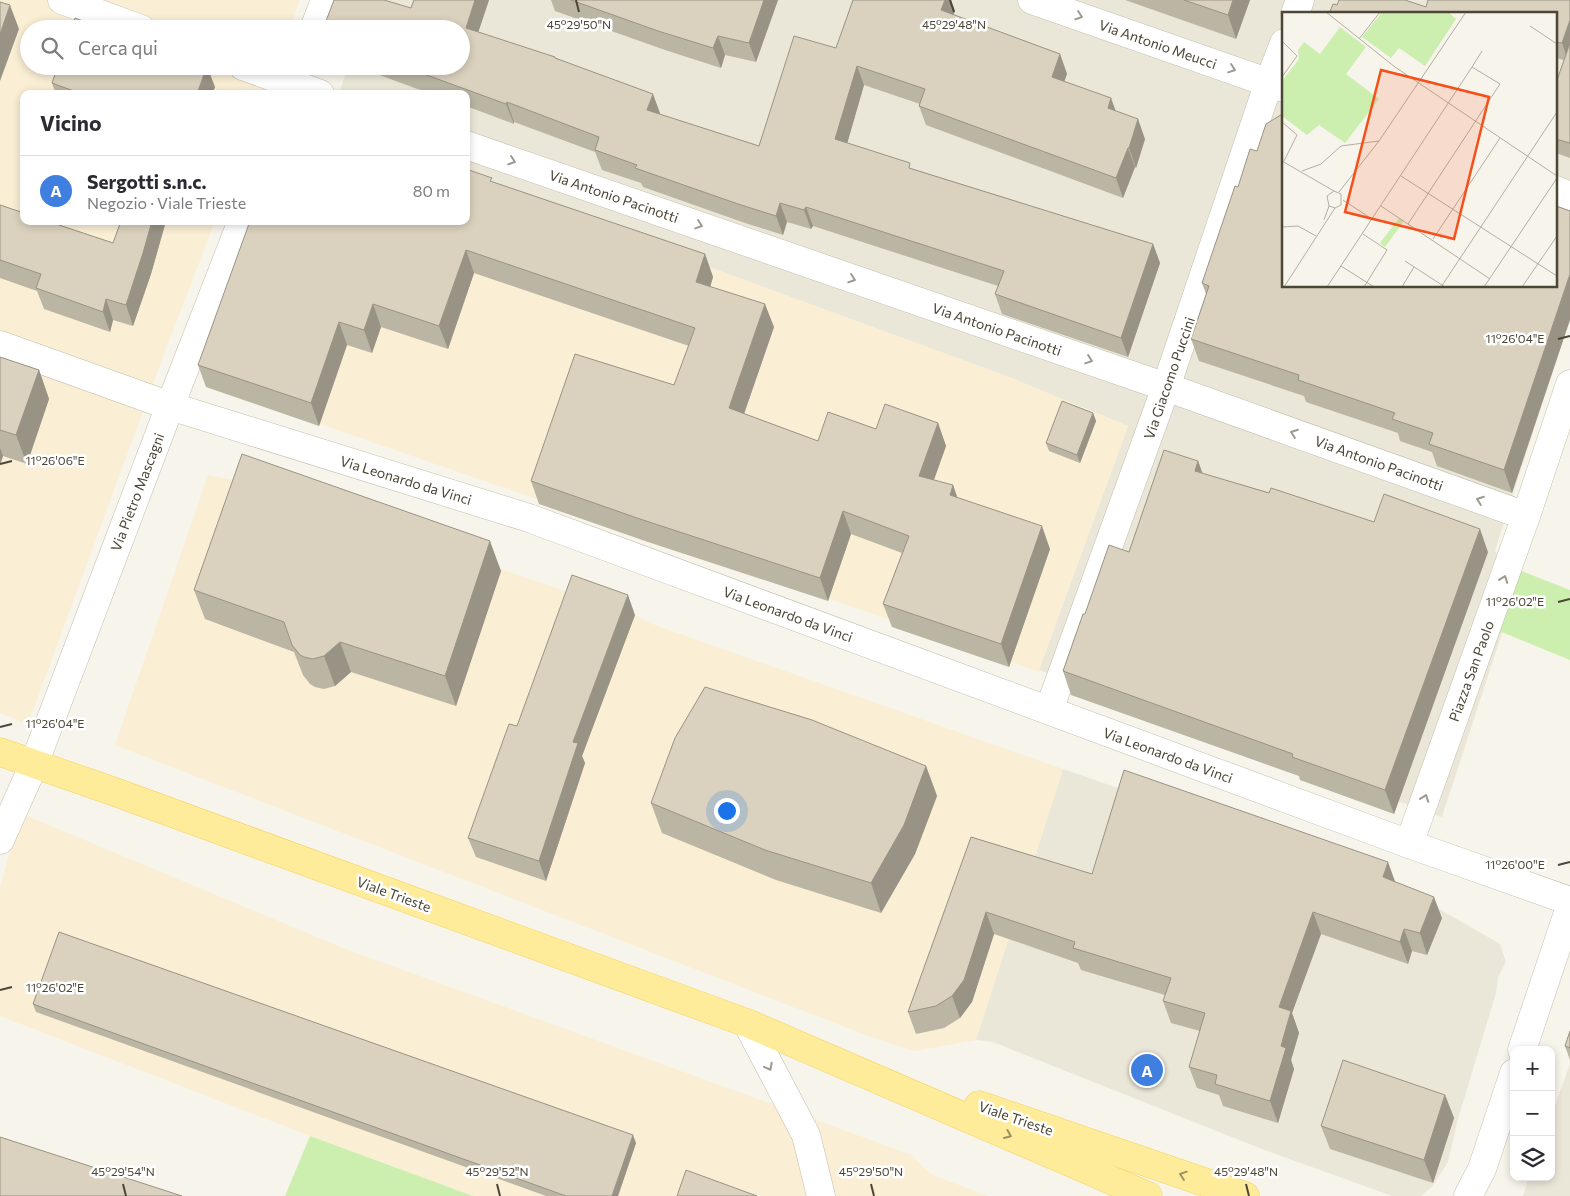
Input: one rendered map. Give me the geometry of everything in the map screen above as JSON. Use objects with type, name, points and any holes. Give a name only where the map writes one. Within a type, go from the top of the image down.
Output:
[{"type":"main road","name":"Viale Trieste","points":[[0,752],[115,792],[747,1024],[1148,1196]]},
{"type":"main road","name":"Viale Trieste","points":[[786,1040],[1245,1196]]},
{"type":"street","points":[[62,0],[116,20]]},
{"type":"street","points":[[317,20],[325,0]]},
{"type":"street","name":"Via Antonio Meucci","points":[[1032,0],[1276,85]]},
{"type":"street","points":[[1296,12],[1300,0]]},
{"type":"street","name":"Via Giacomo Puccini","points":[[1048,710],[1276,85],[1282,54]]},
{"type":"street","points":[[271,75],[302,85]]},
{"type":"street","name":"Via Antonio Pacinotti","points":[[470,145],[1166,387],[1526,516]]},
{"type":"street","points":[[1558,191],[1570,196]]},
{"type":"street","name":"Via Pietro Mascagni","points":[[0,840],[34,764],[240,225]]},
{"type":"street","name":"Via Leonardo da Vinci","points":[[0,345],[170,406],[529,518],[1408,844],[1570,901]]},
{"type":"street","name":"Piazza San Paolo","points":[[1408,844],[1526,516],[1570,384]]},
{"type":"street","points":[[1523,1046],[1570,907]]},
{"type":"street","points":[[747,1024],[806,1135],[821,1196]]},
{"type":"street","points":[[1468,1196],[1482,1169],[1510,1084]]},
{"type":"street","points":[[1482,1169],[1488,1196]]},
{"type":"shaded area","points":[[0,0],[300,0],[292,20],[20,20],[20,75],[271,75],[265,90],[20,90],[20,225],[213,225],[28,724],[0,713]]},
{"type":"shaded area","points":[[371,0],[1570,0],[1570,316],[1495,551],[1520,578],[1442,817],[1094,692],[1094,689],[1039,670],[1128,426],[1009,377],[627,237],[470,182],[470,90],[340,90],[345,75],[470,75],[470,20],[433,20]]},
{"type":"shaded area","points":[[470,221],[627,237],[1009,377],[1128,426],[1038,672],[1012,662],[1009,667],[892,627],[894,621],[761,576],[760,579],[636,538],[638,534],[320,424],[319,426],[206,387],[265,225],[470,225]]},
{"type":"shaded area","points":[[208,475],[253,484],[635,615],[649,623],[1063,769],[976,1040],[914,1051],[871,1037],[115,745]]},
{"type":"shaded area","points":[[1063,769],[1396,884],[1500,944],[1506,962],[1498,977],[1496,993],[1458,1119],[1448,1162],[1432,1187],[1421,1196],[1392,1196],[1267,1151],[993,1042],[976,1040]]},
{"type":"shaded area","points":[[20,813],[343,948],[912,1155],[924,1168],[935,1176],[988,1196],[473,1196],[310,1136],[0,1016],[0,888]]},
{"type":"shaded area","points":[[1570,1064],[1570,1196],[1523,1196],[1528,1181],[1555,1181],[1555,1105]]},
{"type":"green space","points":[[1509,566],[1570,590],[1570,660],[1487,626]]},
{"type":"green space","points":[[310,1136],[473,1196],[285,1196]]},
{"type":"building","points":[[334,0],[384,0],[411,8],[414,0],[475,0],[469,20],[326,20]]},
{"type":"building","points":[[571,0],[764,0],[749,43],[718,36],[713,48],[658,31]]},
{"type":"building","points":[[853,0],[945,0],[941,10],[1060,54],[1052,77],[1111,98],[1108,108],[1138,119],[1129,148],[1116,178],[919,106],[925,89],[857,66],[835,139],[910,163],[909,168],[1153,244],[1121,338],[995,294],[1004,271],[806,207],[804,210],[780,203],[776,216],[738,204],[635,168],[637,165],[595,150],[599,137],[507,102],[506,104],[427,75],[470,75],[470,29],[555,57],[653,94],[647,110],[759,146],[794,36],[836,48]]},
{"type":"building","points":[[1184,0],[1233,0],[1228,15]]},
{"type":"building","points":[[1339,0],[1405,0],[1426,7],[1428,0],[1570,0],[1570,20],[1562,43],[1558,42],[1558,12],[1330,12],[1333,4],[1337,5]]},
{"type":"building","points":[[0,2],[10,5],[0,34]]},
{"type":"building","points":[[1570,43],[1570,143],[1558,140],[1558,77]]},
{"type":"building","points":[[55,75],[204,75],[198,90],[71,90],[52,83]]},
{"type":"building","points":[[1282,114],[1282,288],[1558,288],[1558,207],[1570,211],[1570,274],[1504,470],[1429,444],[1433,433],[1392,419],[1395,413],[1298,380],[1299,375],[1191,339],[1209,286],[1202,283],[1235,186],[1238,187],[1250,149],[1257,151],[1266,124]]},
{"type":"building","points":[[470,170],[492,178],[490,181],[705,254],[696,282],[765,304],[729,408],[818,441],[828,412],[876,429],[885,404],[938,423],[919,476],[953,485],[950,495],[1042,526],[1001,644],[883,604],[909,536],[843,511],[820,578],[531,481],[575,354],[674,385],[695,328],[466,250],[439,326],[373,304],[364,330],[339,322],[311,403],[198,365],[249,225],[470,225]]},
{"type":"building","points":[[0,205],[20,212],[20,225],[59,225],[113,243],[120,225],[151,225],[126,305],[106,299],[103,312],[36,288],[41,274],[0,260]]},
{"type":"building","points":[[0,357],[39,370],[16,435],[0,430]]},
{"type":"building","points":[[1062,401],[1093,413],[1077,455],[1046,443]]},
{"type":"building","points":[[1164,450],[1198,461],[1195,471],[1269,493],[1271,488],[1374,522],[1384,494],[1480,529],[1385,790],[1292,757],[1293,754],[1063,671],[1109,545],[1129,552]]},
{"type":"building","points":[[242,454],[490,541],[445,676],[340,642],[324,656],[313,659],[304,657],[292,645],[284,622],[194,590]]},
{"type":"building","points":[[572,575],[628,595],[573,742],[578,743],[539,861],[468,838],[509,724],[517,726]]},
{"type":"building","points":[[705,687],[812,720],[926,766],[904,825],[871,883],[765,850],[651,803],[675,738]]},
{"type":"building","points":[[1124,770],[1388,862],[1383,877],[1434,897],[1420,933],[1404,929],[1400,942],[1313,912],[1279,1007],[1291,1011],[1281,1046],[1286,1048],[1270,1101],[1215,1084],[1217,1075],[1189,1067],[1205,1013],[1163,1001],[1171,978],[1073,948],[1075,942],[986,912],[964,980],[952,996],[936,1006],[908,1012],[971,837],[1092,874]]},
{"type":"building","points":[[59,932],[633,1135],[612,1196],[566,1196],[33,1004]]},
{"type":"building","points":[[1570,1031],[1570,1048],[1565,1046]]},
{"type":"building","points":[[1343,1060],[1445,1095],[1424,1160],[1321,1126]]},
{"type":"building","points":[[0,1137],[182,1196],[0,1196]]},
{"type":"building","points":[[686,1170],[757,1196],[677,1196]]},
{"type":"place","name":"Sergotti s.n.c.","points":[[1147,1070]]}]
